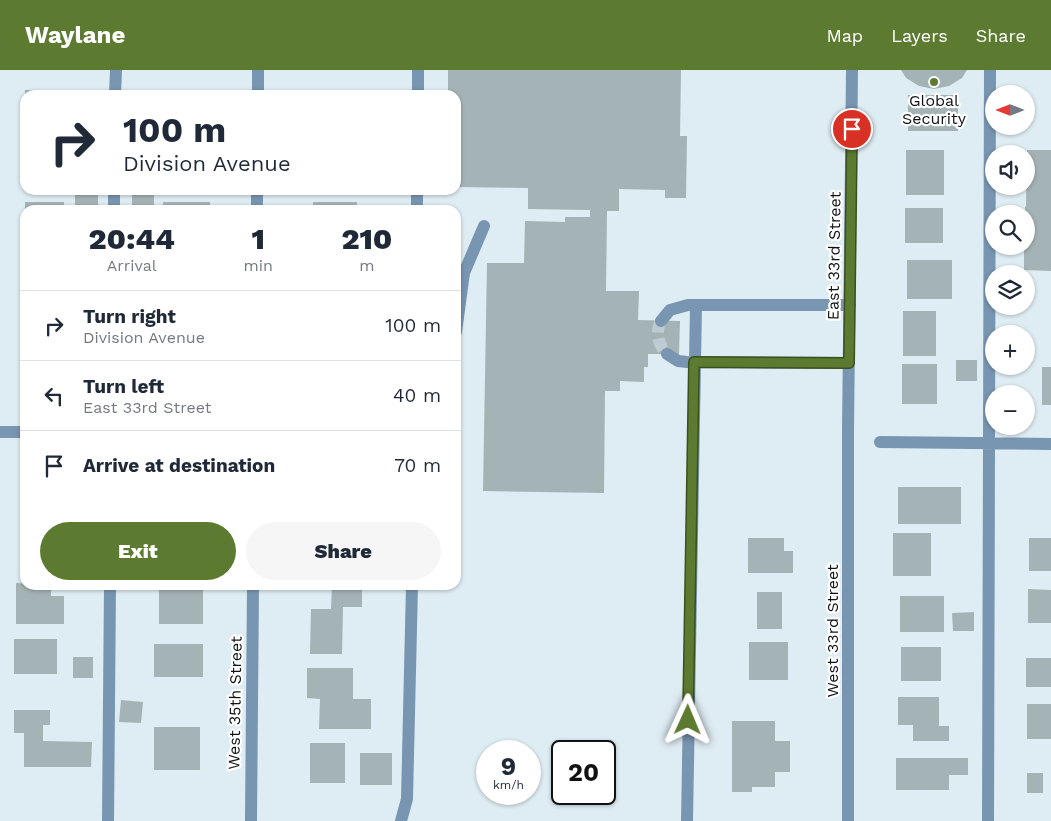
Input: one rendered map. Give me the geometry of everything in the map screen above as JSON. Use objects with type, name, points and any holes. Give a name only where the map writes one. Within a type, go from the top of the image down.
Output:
[{"type":"street","points":[[115,90],[116,70]]},
{"type":"street","points":[[258,70],[258,90]]},
{"type":"street","points":[[418,70],[418,90]]},
{"type":"street","name":"East 33rd Street","points":[[848,441],[852,70]]},
{"type":"street","points":[[988,821],[990,70]]},
{"type":"street","points":[[461,295],[464,273],[484,226]]},
{"type":"street","points":[[687,821],[696,305]]},
{"type":"street","points":[[661,320],[670,310],[679,306],[850,305]]},
{"type":"street","points":[[667,354],[678,361],[694,362],[849,363]]},
{"type":"street","points":[[0,432],[20,432]]},
{"type":"street","name":"West 33rd Street","points":[[848,441],[848,821]]},
{"type":"street","points":[[880,442],[1051,444]]},
{"type":"street","points":[[108,821],[110,590]]},
{"type":"street","name":"West 35th Street","points":[[250,821],[253,590]]},
{"type":"street","points":[[400,821],[407,799],[412,590]]},
{"type":"building","points":[[448,70],[681,70],[680,136],[687,136],[686,198],[665,198],[665,190],[619,189],[619,211],[607,211],[606,291],[639,291],[638,320],[680,321],[679,354],[648,354],[648,367],[644,367],[644,382],[620,381],[620,391],[605,391],[604,493],[483,491],[487,263],[524,263],[525,221],[565,222],[565,217],[590,217],[590,210],[528,209],[528,188],[461,187],[461,90],[448,90]]},
{"type":"building","name":"Global Security","points":[[901,70],[967,70],[962,78],[949,86],[934,89],[919,86],[906,78]]},
{"type":"building","points":[[908,95],[958,95],[958,131],[908,131]]},
{"type":"building","points":[[906,150],[944,150],[944,195],[906,195]]},
{"type":"building","points":[[1035,150],[1051,150],[1051,271],[1035,270],[1035,265],[1024,265],[1024,255],[1035,255],[1035,205],[1026,205],[1026,195],[1035,195]]},
{"type":"building","points":[[75,195],[98,195],[98,205],[75,205]]},
{"type":"building","points":[[132,195],[154,195],[154,205],[132,205]]},
{"type":"building","points":[[25,202],[64,202],[64,205],[25,205]]},
{"type":"building","points":[[163,202],[210,202],[210,205],[163,205]]},
{"type":"building","points":[[313,202],[357,202],[357,205],[313,205]]},
{"type":"building","points":[[905,208],[943,208],[943,243],[905,243]]},
{"type":"building","points":[[907,260],[952,260],[952,299],[907,299]]},
{"type":"building","points":[[903,311],[936,311],[936,356],[903,356]]},
{"type":"building","points":[[956,360],[977,360],[977,381],[956,381]]},
{"type":"building","points":[[902,364],[937,364],[937,404],[902,404]]},
{"type":"building","points":[[1042,367],[1051,367],[1051,405],[1042,405]]},
{"type":"building","points":[[898,487],[961,487],[961,524],[898,524]]},
{"type":"building","points":[[893,533],[931,533],[931,576],[893,576]]},
{"type":"building","points":[[748,538],[784,538],[784,551],[793,551],[793,573],[748,573]]},
{"type":"building","points":[[1029,538],[1051,538],[1051,571],[1029,571]]},
{"type":"building","points":[[16,583],[20,583],[20,590],[51,590],[51,596],[64,596],[64,624],[16,624]]},
{"type":"building","points":[[1028,589],[1051,590],[1051,623],[1028,623]]},
{"type":"building","points":[[159,590],[203,590],[203,624],[159,624]]},
{"type":"building","points":[[332,590],[362,590],[362,607],[343,607],[342,654],[310,654],[311,609],[331,609]]},
{"type":"building","points":[[757,592],[782,592],[782,629],[757,629]]},
{"type":"building","points":[[900,596],[944,596],[944,632],[900,632]]},
{"type":"building","points":[[974,612],[974,631],[953,631],[952,613]]},
{"type":"building","points":[[14,639],[57,639],[57,674],[14,674]]},
{"type":"building","points":[[749,642],[788,642],[788,680],[749,680]]},
{"type":"building","points":[[154,644],[203,644],[203,677],[154,677]]},
{"type":"building","points":[[901,647],[941,647],[941,681],[901,681]]},
{"type":"building","points":[[73,657],[93,657],[93,678],[73,678]]},
{"type":"building","points":[[1026,658],[1051,658],[1051,687],[1026,687]]},
{"type":"building","points":[[307,668],[353,668],[353,699],[371,699],[371,729],[319,729],[320,699],[307,698]]},
{"type":"building","points":[[898,697],[939,697],[939,726],[949,726],[949,741],[913,741],[913,725],[898,725]]},
{"type":"building","points":[[121,700],[143,702],[141,723],[119,722]]},
{"type":"building","points":[[1027,704],[1051,704],[1051,739],[1027,739]]},
{"type":"building","points":[[14,710],[50,710],[50,725],[43,725],[43,741],[92,742],[91,767],[24,767],[24,733],[14,733]]},
{"type":"building","points":[[732,721],[775,721],[775,741],[790,741],[790,772],[775,772],[775,787],[752,787],[752,792],[732,792]]},
{"type":"building","points":[[154,727],[200,727],[200,770],[154,770]]},
{"type":"building","points":[[310,743],[345,743],[345,783],[310,783]]},
{"type":"building","points":[[360,753],[392,753],[392,785],[360,785]]},
{"type":"building","points":[[896,758],[968,758],[968,775],[949,775],[949,790],[896,790]]},
{"type":"building","points":[[1027,773],[1043,773],[1043,793],[1027,793]]},
{"type":"tunnel","points":[[661,321],[658,338],[661,347],[667,354]]},
{"type":"place","name":"Global Security","points":[[934,82]]},
{"type":"route","points":[[688,720],[694,362],[849,363],[852,129]]}]
